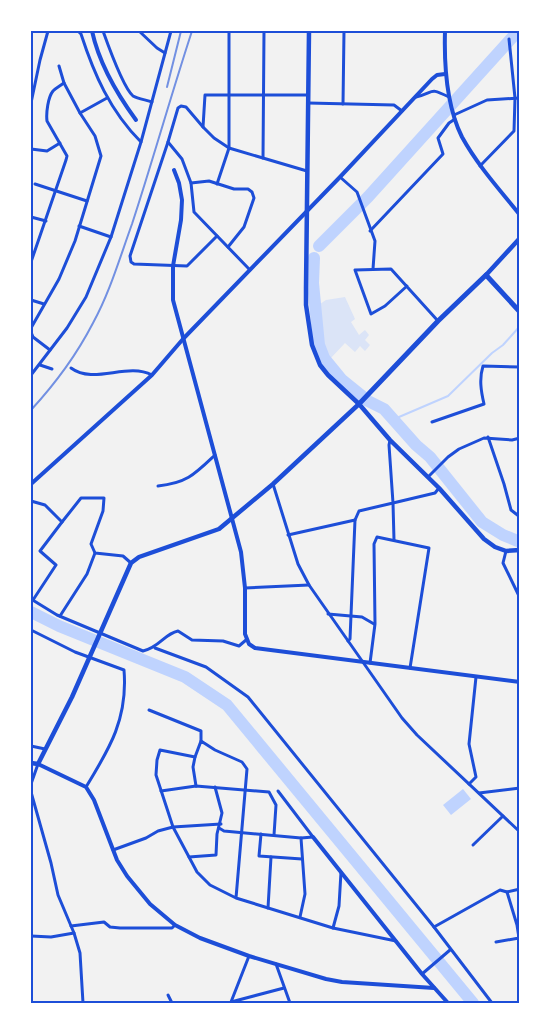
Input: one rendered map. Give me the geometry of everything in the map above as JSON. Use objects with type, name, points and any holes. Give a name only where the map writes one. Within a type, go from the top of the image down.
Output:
[{"type":"main road","points":[[308,31],[306,305],[312,345],[320,365],[328,375],[362,400],[390,440],[439,488],[484,539],[495,547],[506,550],[520,550]]},
{"type":"main road","points":[[31,763],[38,764],[46,750],[91,656],[132,563],[139,557],[220,530],[273,484],[362,400],[438,321],[486,276],[520,238]]},
{"type":"main road","points":[[486,276],[520,312]]},
{"type":"street","points":[[31,103],[48,31]]},
{"type":"street","points":[[78,31],[81,34],[93,68],[107,98],[130,131],[141,142]]},
{"type":"street","points":[[92,31],[104,64],[119,96],[136,120]]},
{"type":"street","points":[[103,31],[113,59],[129,90],[134,96],[152,102]]},
{"type":"street","points":[[139,31],[156,48],[165,52]]},
{"type":"street","points":[[31,375],[66,328],[86,296],[111,237],[141,142],[171,31]]},
{"type":"street","points":[[217,184],[229,148],[229,31]]},
{"type":"street","points":[[263,158],[264,31]]},
{"type":"street","points":[[343,104],[344,31]]},
{"type":"street","points":[[445,31],[445,74],[454,115],[462,136],[480,166],[520,215]]},
{"type":"street","points":[[480,166],[514,131],[515,98],[508,39]]},
{"type":"street","points":[[31,328],[59,279],[75,241],[101,156],[95,136],[64,83],[59,66]]},
{"type":"street","points":[[31,484],[152,375],[183,339],[306,213],[432,79],[437,75],[445,74]]},
{"type":"street","points":[[31,262],[57,192],[67,156],[47,121],[50,95],[64,83]]},
{"type":"street","points":[[415,97],[433,90],[450,99]]},
{"type":"street","points":[[203,127],[206,94],[308,95]]},
{"type":"street","points":[[80,113],[107,98]]},
{"type":"street","points":[[370,231],[442,154],[438,138],[454,115],[479,102],[520,98]]},
{"type":"street","points":[[308,103],[394,105],[402,111]]},
{"type":"street","points":[[217,236],[187,266],[134,264],[131,262],[130,256],[178,108],[186,107],[214,138],[229,148],[307,171]]},
{"type":"street","points":[[168,142],[182,159],[191,183],[194,212],[250,270]]},
{"type":"street","points":[[31,149],[47,150],[60,143]]},
{"type":"street","points":[[174,170],[182,200],[173,266],[173,300],[241,552],[245,588],[246,640],[254,648],[520,682]]},
{"type":"street","points":[[340,177],[357,192],[375,241],[373,269]]},
{"type":"street","points":[[191,183],[209,181],[234,189],[248,189],[252,192],[254,198],[244,227],[228,247]]},
{"type":"street","points":[[35,184],[87,201]]},
{"type":"street","points":[[31,217],[46,221]]},
{"type":"street","points":[[79,226],[111,237]]},
{"type":"street","points":[[408,286],[385,306],[371,314],[355,270],[391,269],[408,286],[438,321]]},
{"type":"street","points":[[31,300],[44,304]]},
{"type":"street","points":[[31,332],[33,337],[50,350]]},
{"type":"street","points":[[40,365],[52,369]]},
{"type":"street","points":[[432,422],[484,404],[480,388],[480,375],[483,366],[520,367]]},
{"type":"street","points":[[71,368],[82,374],[144,371],[152,375]]},
{"type":"street","points":[[488,437],[511,510],[520,517]]},
{"type":"street","points":[[427,477],[459,449],[488,437],[512,440],[520,438]]},
{"type":"street","points":[[390,440],[388,445],[394,540]]},
{"type":"street","points":[[158,486],[175,484],[188,479],[215,455]]},
{"type":"street","points":[[273,484],[298,564],[328,614],[407,724],[520,832]]},
{"type":"street","points":[[348,641],[350,639],[355,520],[359,511],[435,493],[439,488]]},
{"type":"street","points":[[60,616],[87,574],[95,553],[91,544],[102,511],[104,498],[81,498],[40,550],[56,565],[32,600],[60,616],[100,635],[143,651],[155,648],[171,633],[178,631],[192,640],[223,641],[238,646],[246,640]]},
{"type":"street","points":[[31,501],[45,505],[62,522]]},
{"type":"street","points":[[288,535],[355,520]]},
{"type":"street","points":[[370,663],[375,624],[374,544],[377,538],[428,548],[410,668]]},
{"type":"street","points":[[506,550],[503,563],[520,598]]},
{"type":"street","points":[[95,553],[123,556],[132,563]]},
{"type":"street","points":[[245,588],[309,585]]},
{"type":"street","points":[[328,614],[362,617],[375,624]]},
{"type":"street","points":[[31,630],[74,652],[91,656],[124,670],[125,690],[120,720],[113,741],[86,787]]},
{"type":"street","points":[[155,648],[206,667],[248,697],[434,927],[492,1003]]},
{"type":"street","points":[[469,784],[476,777],[469,744],[476,677]]},
{"type":"street","points":[[149,710],[200,731],[201,741],[193,767],[196,786]]},
{"type":"street","points":[[201,741],[215,750],[242,762],[247,769],[236,898]]},
{"type":"street","points":[[31,746],[46,750]]},
{"type":"street","points":[[195,757],[160,750],[156,775],[173,827],[197,872],[210,885],[236,898],[334,928],[397,941]]},
{"type":"street","points":[[31,784],[38,764],[86,787],[94,800],[117,860],[150,904],[174,925],[200,938],[249,956],[342,982],[434,988]]},
{"type":"street","points":[[161,790],[196,786],[269,792],[276,804],[274,835]]},
{"type":"street","points":[[188,857],[216,855],[222,813],[215,787]]},
{"type":"street","points":[[479,793],[520,788]]},
{"type":"street","points":[[278,791],[313,837],[424,972],[434,988],[448,1003]]},
{"type":"street","points":[[31,792],[51,863],[58,896],[74,933],[80,953],[83,1003]]},
{"type":"street","points":[[473,845],[503,816]]},
{"type":"street","points":[[113,850],[146,838],[158,831],[173,827],[221,824]]},
{"type":"street","points":[[219,828],[224,831],[301,838],[313,837]]},
{"type":"street","points":[[261,834],[259,856],[302,859]]},
{"type":"street","points":[[300,917],[306,894],[301,838]]},
{"type":"street","points":[[268,908],[271,858]]},
{"type":"street","points":[[334,928],[339,906],[341,871]]},
{"type":"street","points":[[434,927],[500,890],[507,892],[520,889]]},
{"type":"street","points":[[496,942],[519,938],[507,892]]},
{"type":"street","points":[[71,926],[104,922],[110,927],[120,928],[172,928],[174,925]]},
{"type":"street","points":[[31,936],[51,937],[74,933]]},
{"type":"street","points":[[424,972],[450,950]]},
{"type":"street","points":[[231,1002],[249,956]]},
{"type":"street","points":[[276,964],[290,1003]]},
{"type":"street","points":[[231,1002],[284,988]]},
{"type":"street","points":[[168,995],[172,1003]]},
{"type":"shaded area","points":[[345,297],[355,319],[351,322],[359,335],[365,330],[369,335],[365,340],[370,345],[365,351],[360,346],[355,352],[345,343],[329,360],[322,348],[317,306],[326,300]]},
{"type":"water","points":[[463,789],[471,799],[451,815],[443,805]]},
{"type":"waterway","points":[[319,246],[368,197],[518,31]]},
{"type":"waterway","points":[[314,258],[313,283],[319,345],[324,358],[342,380],[368,401],[384,409],[416,445],[430,457],[482,522],[503,535],[520,542]]},
{"type":"waterway","points":[[392,420],[448,396],[492,353],[503,345],[520,326]]},
{"type":"waterway","points":[[31,612],[59,626],[185,677],[227,705],[473,1003]]},
{"type":"railway","points":[[167,87],[181,31]]},
{"type":"railway","points":[[31,410],[49,390],[73,357],[87,335],[105,299],[132,224],[192,31]]}]
